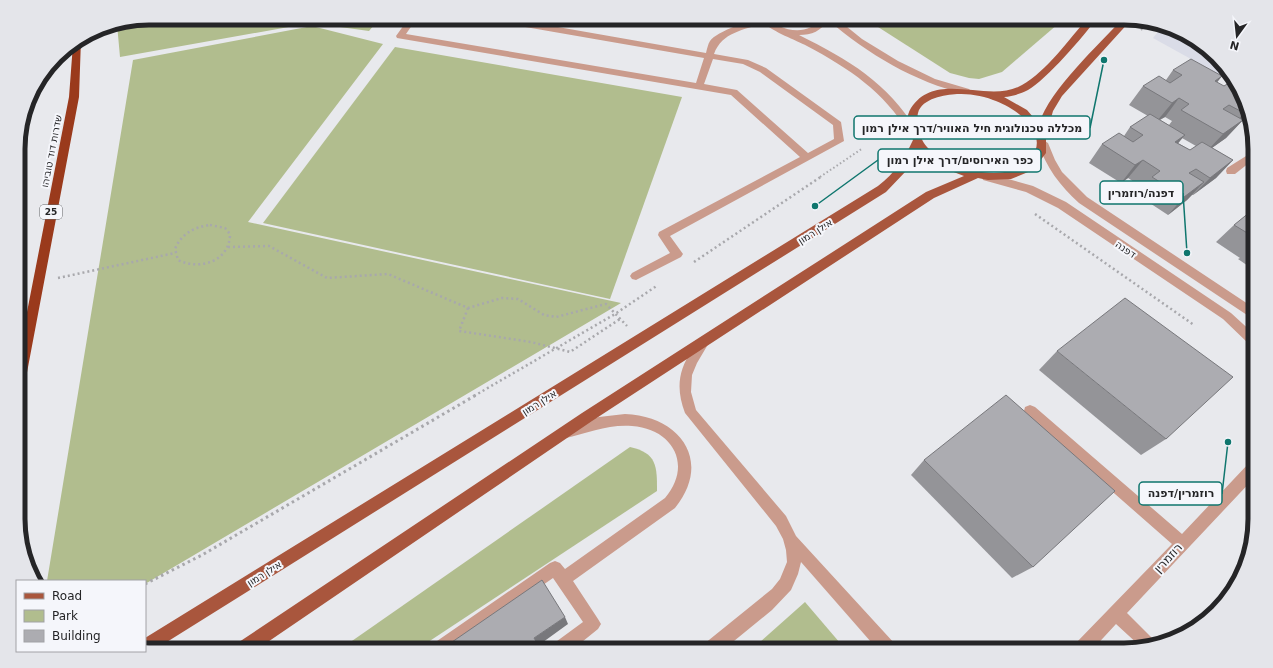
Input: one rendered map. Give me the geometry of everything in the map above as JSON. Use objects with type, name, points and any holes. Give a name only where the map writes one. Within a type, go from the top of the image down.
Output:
[{"type":"highway","name":"שדרות דוד טוביהו","points":[[25,351],[74,96],[77,48]]},
{"type":"main road","points":[[981,176],[945,165],[928,154],[914,136],[913,113],[920,103],[940,93],[966,91],[986,94],[1013,93],[1026,87],[1050,66],[1087,25]]},
{"type":"main road","points":[[252,643],[563,433],[930,195],[981,176],[1012,175],[1032,166],[1040,156],[1048,111],[1059,94],[1121,25]]},
{"type":"main road","points":[[986,94],[1005,101],[1021,111],[1034,123],[1042,139]]},
{"type":"main road","name":"אילן רמון","points":[[151,643],[882,189],[896,178],[905,166],[914,136]]},
{"type":"street","points":[[408,25],[400,36],[734,92],[807,158]]},
{"type":"street","points":[[531,25],[745,62],[763,70],[838,124],[839,141],[662,235],[677,254],[636,276]]},
{"type":"street","points":[[699,86],[714,42],[724,34],[748,25]]},
{"type":"street","points":[[772,25],[844,64],[872,83],[895,104],[914,136]]},
{"type":"street","points":[[784,31],[809,31],[821,25]]},
{"type":"street","points":[[840,25],[860,41],[913,72],[946,87],[966,91]]},
{"type":"street","name":"דפנה","points":[[1042,139],[1048,158],[1055,171],[1070,189],[1083,200],[1248,310]]},
{"type":"street","points":[[1231,171],[1248,158]]},
{"type":"street","name":"דפנה","points":[[981,176],[1029,189],[1062,205],[1223,314],[1248,336]]},
{"type":"street","points":[[704,341],[692,359],[686,374],[684,389],[689,409],[696,421],[781,521],[792,542],[883,643]]},
{"type":"street","points":[[1030,411],[1182,543]]},
{"type":"street","points":[[563,433],[610,422],[631,420],[650,423],[665,430],[677,441],[684,455],[686,470],[682,486],[670,503],[563,578]]},
{"type":"street","name":"רוזמרין","points":[[1088,643],[1248,474]]},
{"type":"street","points":[[719,643],[773,600],[784,587],[793,571],[794,562],[792,542]]},
{"type":"street","points":[[446,643],[555,568],[593,624],[568,643]]},
{"type":"street","points":[[1116,613],[1146,641]]},
{"type":"path","points":[[691,264],[863,148]]},
{"type":"path","points":[[1035,214],[1194,325]]},
{"type":"path","points":[[206,225],[218,226],[227,230],[231,237],[228,247],[213,261],[196,265],[184,263],[178,260],[175,253],[176,246],[183,236],[194,229],[206,225]]},
{"type":"path","points":[[228,247],[269,246],[327,278],[388,274],[468,308],[502,298],[518,298],[544,315],[556,317],[606,304],[639,340]]},
{"type":"path","points":[[38,283],[175,253]]},
{"type":"path","points":[[146,583],[202,555],[615,314],[659,285]]},
{"type":"path","points":[[468,308],[459,331],[557,348],[570,352],[620,319]]},
{"type":"shaded area","points":[[1159,30],[1172,34],[1193,46],[1206,56],[1225,78],[1153,38]]},
{"type":"green space","points":[[141,25],[300,25],[120,57],[117,29],[124,27]]},
{"type":"green space","points":[[326,25],[374,25],[369,31]]},
{"type":"green space","points":[[875,25],[1057,25],[1002,72],[979,79],[950,73]]},
{"type":"green space","points":[[312,26],[383,44],[248,222],[621,303],[146,583],[146,580],[47,580],[133,60]]},
{"type":"green space","points":[[395,47],[682,97],[610,299],[263,223]]},
{"type":"green space","points":[[630,447],[646,453],[654,462],[657,474],[657,491],[427,643],[349,643]]},
{"type":"green space","points":[[805,602],[840,643],[759,643]]},
{"type":"building","points":[[1191,59],[1222,76],[1215,81],[1224,86],[1229,83],[1239,101],[1242,112],[1229,105],[1223,109],[1243,120],[1223,134],[1181,110],[1189,104],[1179,98],[1172,103],[1143,86],[1159,76],[1170,83],[1182,75],[1173,70]]},
{"type":"building","points":[[1150,114],[1185,135],[1175,142],[1190,150],[1202,142],[1233,160],[1210,178],[1196,169],[1189,173],[1204,182],[1184,197],[1152,177],[1160,171],[1143,160],[1135,165],[1102,144],[1119,133],[1133,142],[1143,135],[1130,127]]},
{"type":"building","points":[[1248,214],[1248,233],[1234,225]]},
{"type":"building","points":[[1125,298],[1233,377],[1166,439],[1057,351]]},
{"type":"building","points":[[1006,395],[1115,491],[1033,567],[924,460]]},
{"type":"building","points":[[542,580],[565,617],[534,638],[537,643],[452,642]]},
{"type":"place","name":"מכללה טכנולוגית חיל האוויר/דרך אילן רמון","points":[[1104,60]]},
{"type":"place","name":"כפר האירוסים/דרך אילן רמון","points":[[815,206]]},
{"type":"place","name":"דפנה/רוזמרין","points":[[1187,253]]},
{"type":"place","name":"רוזמרין/דפנה","points":[[1228,442]]}]
